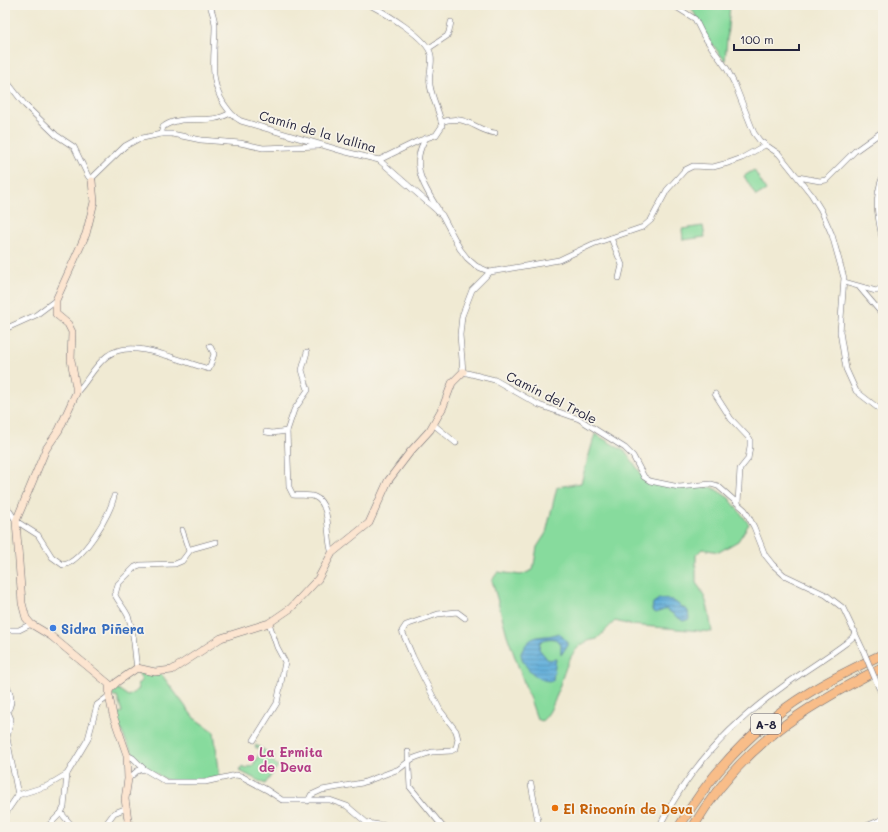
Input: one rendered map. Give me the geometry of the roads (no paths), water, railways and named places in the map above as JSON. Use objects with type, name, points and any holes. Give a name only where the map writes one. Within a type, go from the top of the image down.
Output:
[{"type":"highway","name":"A-8","points":[[679,827],[698,796],[722,765],[762,727],[809,693],[883,654]]},
{"type":"highway","name":"A-8","points":[[693,827],[713,797],[733,772],[775,731],[816,702],[883,667]]},
{"type":"highway","points":[[698,827],[735,775],[755,753],[797,714]]},
{"type":"street","points":[[161,134],[163,127],[171,122],[210,120],[230,113],[218,94],[214,82],[213,62],[215,24],[210,5]]},
{"type":"street","points":[[370,5],[394,20],[428,48],[432,59],[428,74],[442,126],[438,134],[379,160]]},
{"type":"street","points":[[673,5],[695,18],[703,35],[727,69],[754,133],[760,141],[779,154],[811,194],[832,235],[844,282],[840,332],[846,369],[856,391],[883,412]]},
{"type":"street","points":[[428,48],[447,36],[450,32],[451,22]]},
{"type":"street","points":[[5,79],[25,104],[56,135],[74,147],[92,181]]},
{"type":"street","name":"Camín de la Vallina","points":[[230,113],[241,120],[358,156],[379,160],[438,212],[447,223],[452,236],[467,258],[476,266],[490,272]]},
{"type":"street","points":[[441,122],[465,121],[486,131],[495,133]]},
{"type":"street","points":[[798,177],[820,181],[826,180],[855,151],[881,132],[883,140]]},
{"type":"street","points":[[76,393],[71,360],[72,332],[68,324],[56,314],[56,300],[86,234],[94,202],[93,177],[125,146],[138,139],[161,134],[172,134],[201,140],[240,143],[263,148],[324,145]]},
{"type":"street","points":[[426,138],[420,153],[417,168],[422,181],[438,209],[438,212]]},
{"type":"street","points":[[5,814],[18,795],[48,786],[67,774],[88,739],[97,705],[110,693],[117,682],[137,668],[154,672],[172,670],[221,638],[270,622],[291,608],[304,595],[318,579],[332,553],[369,523],[391,477],[433,424],[443,407],[452,382],[464,372],[460,335],[462,316],[472,290],[490,272],[559,260],[646,224],[667,190],[685,170],[693,166],[713,167],[728,163],[742,158],[765,145]]},
{"type":"street","points":[[883,176],[877,193],[879,221],[883,242]]},
{"type":"street","points":[[611,238],[622,265],[619,278]]},
{"type":"street","points":[[844,282],[860,288],[878,291],[883,287]]},
{"type":"street","points":[[860,288],[883,315]]},
{"type":"street","points":[[5,330],[36,314],[56,300]]},
{"type":"street","points":[[129,827],[125,792],[128,780],[127,755],[113,715],[109,684],[105,679],[51,636],[31,624],[26,618],[22,603],[16,521],[46,449],[59,430],[76,393],[104,359],[112,352],[124,348],[166,354],[209,369],[214,354],[210,346]]},
{"type":"street","points":[[307,352],[302,370],[308,384],[308,390],[294,410],[287,431],[290,490],[295,495],[312,496],[320,500],[325,510],[332,553]]},
{"type":"street","name":"Camín del Trole","points":[[464,372],[495,380],[539,405],[578,420],[625,448],[633,456],[644,476],[650,481],[679,487],[710,484],[724,490],[738,503],[751,520],[765,555],[773,565],[784,575],[834,600],[843,608],[855,631],[883,696]]},
{"type":"street","points":[[715,394],[731,419],[750,439],[748,459],[740,469],[738,503]]},
{"type":"street","points":[[433,424],[456,443]]},
{"type":"street","points":[[266,432],[272,433],[287,431]]},
{"type":"street","points":[[5,504],[16,521],[36,533],[56,561],[66,565],[74,560],[96,534],[110,510],[114,496]]},
{"type":"street","points":[[182,530],[189,551]]},
{"type":"street","points":[[137,668],[132,631],[126,613],[115,595],[116,588],[121,580],[140,564],[175,564],[182,561],[189,551],[199,546],[216,542]]},
{"type":"street","points":[[308,801],[311,795],[322,790],[362,783],[399,769],[408,764],[412,759],[427,754],[451,751],[458,744],[456,731],[440,710],[413,657],[402,631],[406,625],[438,614],[457,612],[465,618]]},
{"type":"street","points":[[254,740],[277,703],[285,662],[277,647],[270,622]]},
{"type":"street","points":[[5,630],[19,630],[31,624]]},
{"type":"street","points":[[659,827],[691,775],[707,754],[735,725],[781,688],[846,643],[853,637],[855,631]]},
{"type":"street","points":[[846,643],[860,642]]},
{"type":"street","points":[[5,683],[11,697],[6,713],[11,719],[7,729],[7,738],[18,795]]},
{"type":"street","points":[[408,752],[410,787],[422,799],[430,814],[443,827]]},
{"type":"street","points":[[127,755],[133,758],[144,769],[161,780],[173,783],[211,781],[236,775],[241,776],[282,800],[330,800],[351,809],[367,823],[392,827]]},
{"type":"street","points":[[128,780],[132,775],[144,769]]},
{"type":"street","points":[[47,827],[61,813],[66,793],[67,774]]},
{"type":"street","points":[[531,784],[539,827]]},
{"type":"street","points":[[92,827],[97,824],[106,826],[114,812],[127,808]]},
{"type":"street","points":[[61,813],[73,827]]},
{"type":"street","points":[[430,814],[431,826]]},
{"type":"street","points":[[864,827],[883,819]]},
{"type":"street","points":[[424,827],[443,827]]},
{"type":"water","points":[[659,599],[672,600],[688,611],[689,619],[683,621],[666,609],[656,613],[652,610],[653,603]]},
{"type":"water","points":[[559,633],[567,642],[567,646],[561,655],[561,645],[557,640],[548,639],[540,642],[539,649],[548,660],[556,659],[553,680],[543,680],[532,673],[524,663],[521,653],[529,641],[533,638]]},
{"type":"place","name":"Sidra Piñera","points":[[53,628]]},
{"type":"place","name":"La Ermita de Deva","points":[[251,758]]},
{"type":"place","name":"El Rinconín de Deva","points":[[555,808]]}]
